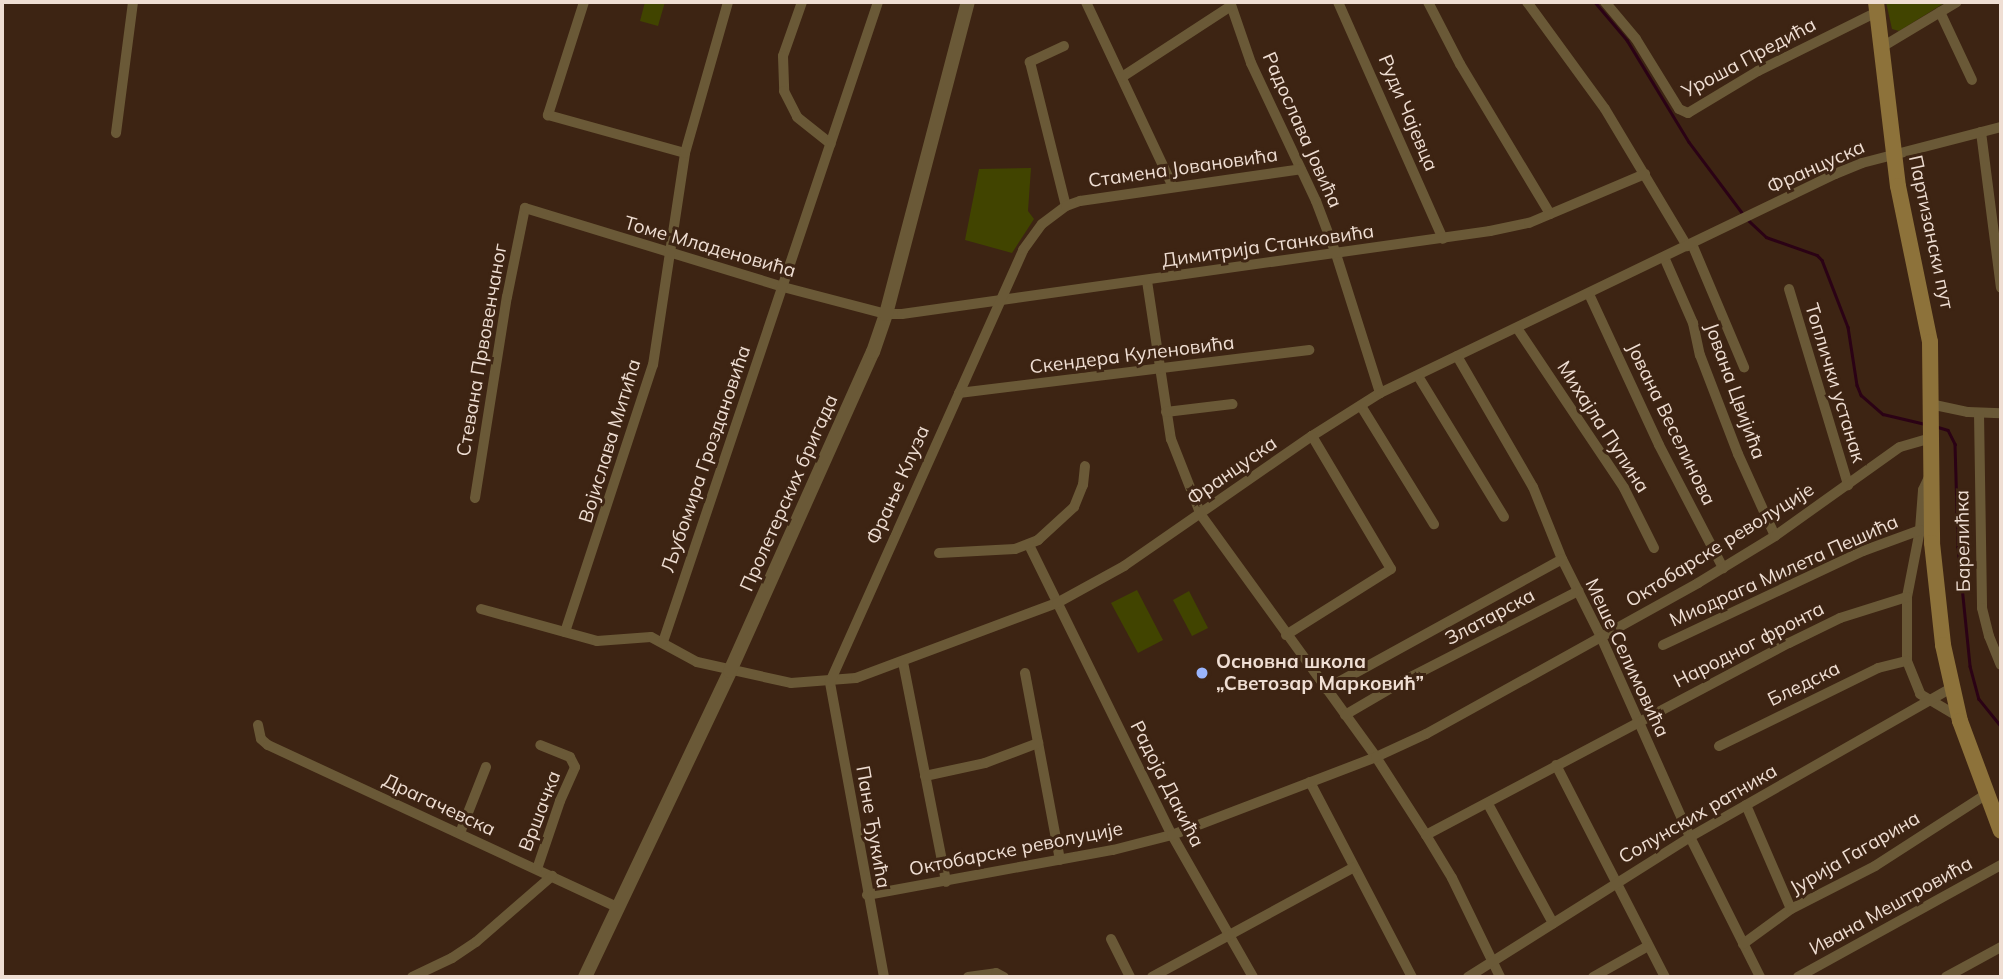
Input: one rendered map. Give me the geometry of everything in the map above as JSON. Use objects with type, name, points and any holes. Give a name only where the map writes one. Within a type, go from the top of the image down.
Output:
[{"type":"main road","name":"Партизански пут","points":[[1877,7],[1893,155],[1928,321],[1935,583],[1951,688],[1985,795],[2001,831]]},
{"type":"street","points":[[116,133],[133,2]]},
{"type":"street","points":[[584,2],[548,115],[685,153]]},
{"type":"street","name":"Војислава Митића","points":[[565,632],[653,365],[685,153],[728,2]]},
{"type":"street","points":[[802,2],[783,56],[784,91],[797,117],[831,144]]},
{"type":"street","name":"Љубомира Гроздановића","points":[[663,642],[878,2]]},
{"type":"street","name":"Пролетерских бригада","points":[[585,977],[730,671],[868,364],[886,314],[968,2]]},
{"type":"street","points":[[1087,2],[1173,187]]},
{"type":"street","name":"Руди Чајевца","points":[[1338,2],[1443,239]]},
{"type":"street","points":[[1428,2],[1460,64],[1550,214]]},
{"type":"street","name":"Јована Цвијића","points":[[1527,2],[1605,109],[1689,245],[1744,368]]},
{"type":"street","name":"Уроша Предића","points":[[1605,2],[1636,38],[1679,109],[1688,113],[1877,7]]},
{"type":"street","points":[[1882,47],[1957,2]]},
{"type":"street","points":[[1122,77],[1231,4]]},
{"type":"street","name":"Радослава Јовића","points":[[1231,4],[1251,62],[1301,169],[1336,254],[1380,393]]},
{"type":"street","points":[[1940,12],[1972,80]]},
{"type":"street","points":[[1063,46],[1030,62],[1066,206]]},
{"type":"street","name":"Француска","points":[[663,642],[686,657],[730,671],[791,683],[830,682],[856,678],[903,662],[1057,603],[1113,572],[1202,515],[1311,436],[1380,393],[1853,167],[2001,127]]},
{"type":"street","points":[[1981,132],[2001,288]]},
{"type":"street","name":"Стамена Јовановића","points":[[998,303],[1034,233],[1066,206],[1080,201],[1301,169]]},
{"type":"street","name":"Димитрија Станковића","points":[[886,314],[998,303],[1443,239],[1529,223],[1644,174]]},
{"type":"street","name":"Томе Младеновића","points":[[526,208],[669,255],[886,314]]},
{"type":"street","name":"Стевана Првовенчаног","points":[[475,498],[507,297],[526,208]]},
{"type":"street","name":"Јована Цвијића","points":[[1664,257],[1693,323],[1700,355],[1738,454],[1775,537]]},
{"type":"street","points":[[1147,281],[1166,412],[1177,460],[1202,515],[1376,757],[1426,835],[1500,977]]},
{"type":"street","name":"Топлички устанак","points":[[1789,289],[1848,485]]},
{"type":"street","name":"Јована Веселинова","points":[[1589,294],[1659,445],[1723,568]]},
{"type":"street","name":"Фрање Клуза","points":[[830,682],[998,303]]},
{"type":"street","name":"Михајла Пупина","points":[[1517,328],[1624,488],[1654,548]]},
{"type":"street","name":"Скендера Куленовића","points":[[959,393],[1308,350]]},
{"type":"street","name":"Меше Селимовића","points":[[1457,356],[1521,463],[1562,559],[1601,637],[1690,837],[1760,977]]},
{"type":"street","points":[[1418,376],[1504,517]]},
{"type":"street","points":[[1166,412],[1233,404]]},
{"type":"street","points":[[1361,406],[1433,524]]},
{"type":"street","points":[[1931,406],[1979,413],[2001,412]]},
{"type":"street","name":"Барелићка","points":[[1979,413],[1982,608],[1989,636],[2001,665]]},
{"type":"street","name":"Октобарске револуције","points":[[867,895],[1060,860],[1172,835],[1376,757],[1426,734],[1723,568],[1775,537],[1900,447],[1931,433]]},
{"type":"street","points":[[1286,635],[1391,569],[1311,436]]},
{"type":"street","points":[[939,553],[992,551],[1029,545],[1051,531],[1074,506],[1083,485],[1085,466]]},
{"type":"street","name":"Партизански пут","points":[[1928,701],[1915,686],[1907,661],[1907,597],[1920,530],[1923,491],[1931,471]]},
{"type":"street","name":"Миодрага Милета Пешића","points":[[1663,645],[1863,551],[1920,530]]},
{"type":"street","name":"Радоја Дакића","points":[[1029,545],[1172,835],[1253,977]]},
{"type":"street","points":[[1326,689],[1562,559]]},
{"type":"street","name":"Златарска","points":[[1345,715],[1405,680],[1578,591]]},
{"type":"street","name":"Народног фронта","points":[[1426,835],[1840,618],[1907,597]]},
{"type":"street","points":[[481,609],[597,641],[632,636],[650,637],[663,642]]},
{"type":"street","name":"Бледска","points":[[1719,746],[1878,668],[1907,661]]},
{"type":"street","points":[[903,662],[946,881]]},
{"type":"street","points":[[1025,673],[1060,860]]},
{"type":"street","name":"Пане Ђукића","points":[[830,682],[884,977]]},
{"type":"street","name":"Солунских ратника","points":[[1468,977],[1690,837],[1951,688]]},
{"type":"street","points":[[1928,701],[1959,717]]},
{"type":"street","name":"Драгачевска","points":[[258,724],[261,739],[268,745],[617,907]]},
{"type":"street","points":[[925,776],[985,763],[1038,743]]},
{"type":"street","name":"Вршачка","points":[[537,869],[560,801],[575,767],[570,757],[541,745]]},
{"type":"street","points":[[1556,765],[1665,977]]},
{"type":"street","points":[[460,833],[486,767]]},
{"type":"street","points":[[1310,782],[1412,977]]},
{"type":"street","name":"Јурија Гагарина","points":[[1743,944],[1791,909],[1874,866],[1985,795]]},
{"type":"street","points":[[1488,804],[1553,923]]},
{"type":"street","points":[[1746,805],[1791,909]]},
{"type":"street","name":"Ивана Мештровића","points":[[1798,977],[2001,865]]},
{"type":"street","points":[[1152,977],[1353,868]]},
{"type":"street","points":[[412,977],[452,958],[476,942],[552,876]]},
{"type":"street","points":[[1111,939],[1130,977]]},
{"type":"street","points":[[1593,977],[1648,946]]},
{"type":"street","points":[[1946,977],[2001,947]]},
{"type":"street","points":[[968,977],[996,973],[1004,977]]},
{"type":"shaded area","points":[[645,2],[665,2],[658,26],[640,21]]},
{"type":"shaded area","points":[[1886,2],[1946,2],[1899,31],[1892,29]]},
{"type":"shaded area","points":[[1031,168],[1028,211],[1034,219],[1012,253],[965,240],[979,169]]},
{"type":"shaded area","points":[[1137,590],[1163,640],[1138,653],[1111,603]]},
{"type":"shaded area","points":[[1189,591],[1208,628],[1192,636],[1173,600]]},
{"type":"waterway","points":[[1595,2],[1627,40],[1689,142],[1743,214]]},
{"type":"waterway","points":[[1747,219],[1766,237],[1817,255],[1822,260],[1848,327],[1861,395],[1883,414],[1925,424]]},
{"type":"waterway","points":[[1938,427],[1948,430],[1955,444],[1958,547],[1970,666],[1979,699],[2001,726]]},
{"type":"place","name":"Основна школа „Светозар Марковић”","points":[[1202,673]]}]
